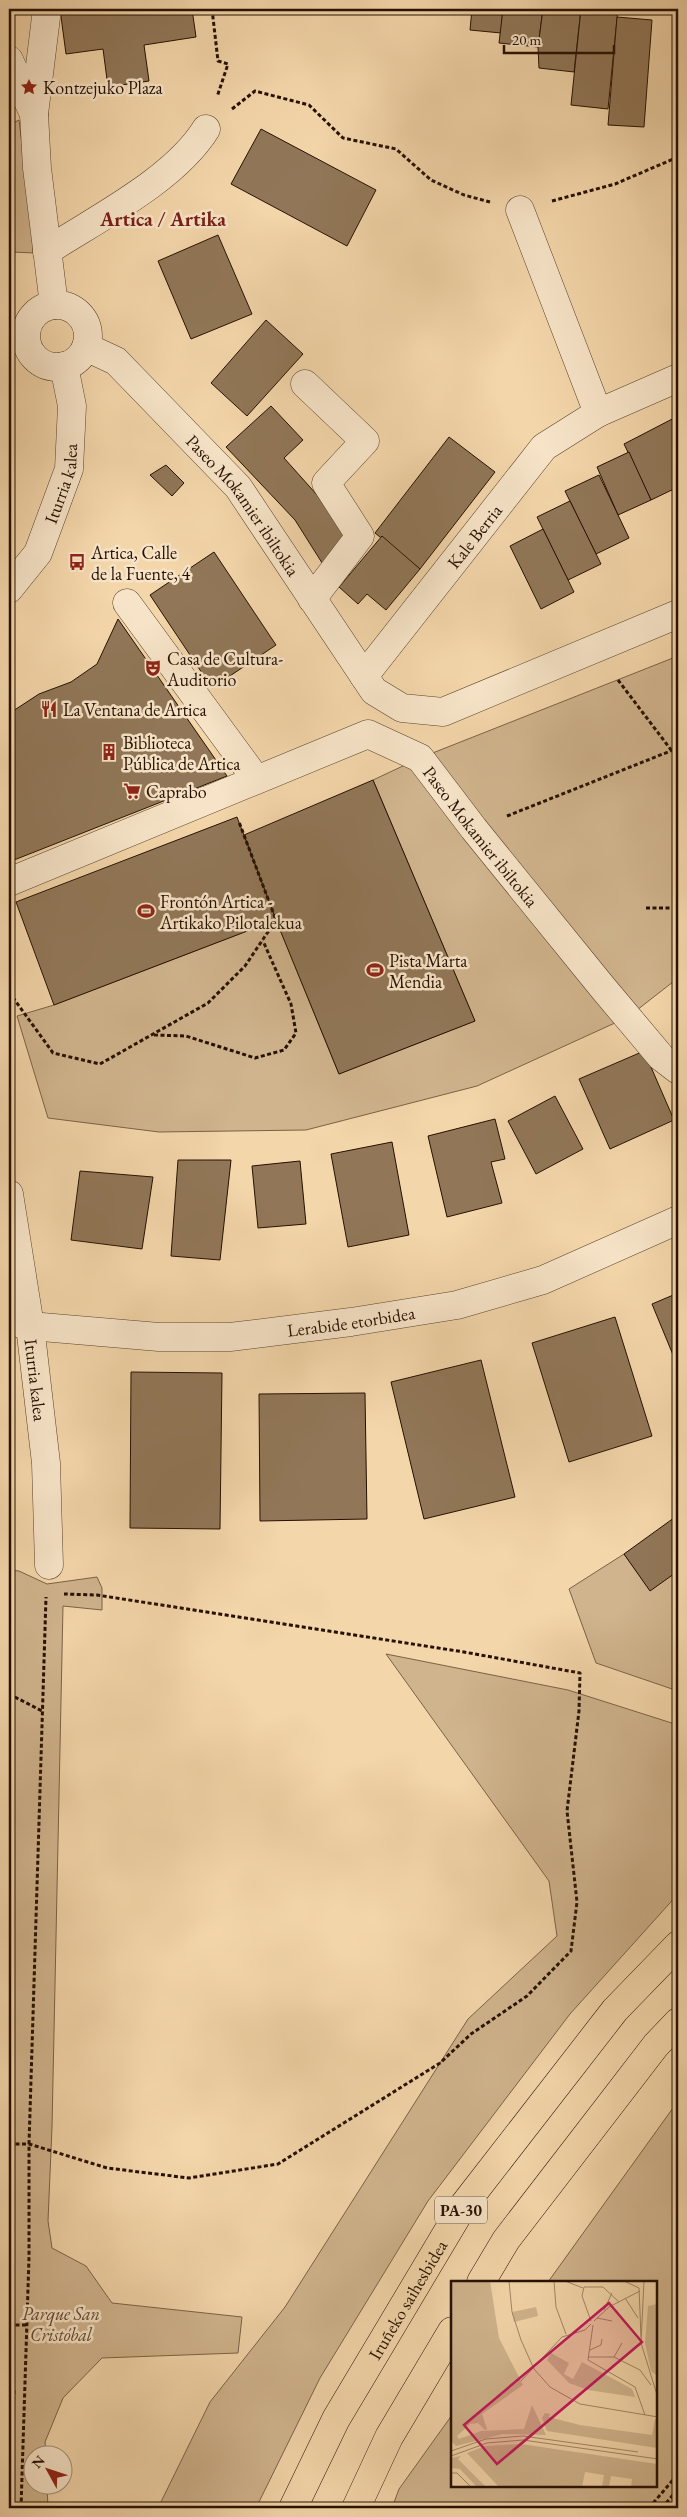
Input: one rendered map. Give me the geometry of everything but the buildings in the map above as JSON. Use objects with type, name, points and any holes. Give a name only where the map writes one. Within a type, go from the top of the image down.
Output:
[{"type":"highway","name":"Iruñeko saihesbidea","points":[[293,2508],[336,2419],[463,2206],[615,2010],[678,1945]]},
{"type":"highway","name":"PA-30","points":[[482,2281],[506,2240],[656,2045],[678,2022]]},
{"type":"highway","points":[[356,2508],[389,2437],[451,2333]]},
{"type":"street","points":[[47,9],[34,114],[37,168],[54,305]]},
{"type":"street","points":[[9,60],[34,114]]},
{"type":"street","points":[[47,251],[166,174],[195,146],[206,129]]},
{"type":"street","points":[[520,210],[598,413]]},
{"type":"street","points":[[54,305],[74,310],[83,319],[88,331],[86,348],[74,361],[64,366],[51,366],[39,362],[17,335],[26,329],[33,317],[41,310],[54,305]]},
{"type":"street","name":"Paseo Mokamier ibiltokia","points":[[86,348],[116,361],[238,487],[374,691],[402,708],[443,712],[678,614]]},
{"type":"street","name":"Iturria kalea","points":[[9,589],[38,553],[69,469],[72,406],[64,366]]},
{"type":"street","name":"Kale Berria","points":[[364,676],[544,446],[598,413],[678,378]]},
{"type":"street","points":[[305,384],[365,440],[326,482],[360,536],[312,598]]},
{"type":"street","points":[[127,603],[256,779]]},
{"type":"street","name":"Paseo Mokamier ibiltokia","points":[[9,882],[368,734],[420,758],[474,829],[661,1057],[678,1070]]},
{"type":"street","name":"Iturria kalea","points":[[9,1194],[20,1324],[46,1463],[49,1565]]},
{"type":"street","name":"Lerabide etorbidea","points":[[20,1324],[159,1337],[230,1337],[351,1322],[457,1305],[542,1280],[678,1220]]},
{"type":"path","points":[[206,129],[228,64],[218,61],[212,9]]},
{"type":"path","points":[[206,129],[255,91],[308,105],[343,138],[396,150],[431,180],[464,195],[520,210],[615,184],[678,157]]},
{"type":"path","points":[[618,680],[678,759]]},
{"type":"path","points":[[474,829],[678,748]]},
{"type":"path","points":[[9,992],[52,1053],[100,1064],[214,998],[245,966],[276,920],[237,817],[224,792]]},
{"type":"path","points":[[646,908],[678,908]]},
{"type":"path","points":[[153,1035],[186,1036],[255,1058],[284,1050],[296,1033],[290,1004],[263,940]]},
{"type":"path","points":[[21,2508],[28,2326],[29,2144],[46,1593],[49,1565]]},
{"type":"path","points":[[9,2144],[29,2144],[107,2168],[189,2178],[278,2164],[440,2063],[471,2034],[527,1996],[571,1951],[577,1902],[567,1811],[579,1711],[580,1673],[444,1649],[98,1595],[46,1593]]},
{"type":"path","points":[[9,1694],[42,1711]]},
{"type":"path","points":[[9,2325],[28,2326]]},
{"type":"path","points":[[9,2365],[14,2390],[9,2508]]},
{"type":"path","points":[[649,2508],[678,2474]]},
{"type":"path","points":[[662,2508],[678,2489]]},
{"type":"green space","points":[[19,120],[35,253],[11,252],[9,272],[9,125]]},
{"type":"green space","points":[[678,656],[678,978],[628,1017],[477,1086],[306,1130],[159,1132],[48,1118],[17,1016],[54,1005],[276,920],[339,1074],[475,1021],[373,780],[420,758]]},
{"type":"green space","points":[[624,1554],[650,1590],[678,1571],[678,1691],[596,1663],[569,1589]]},
{"type":"green space","name":"Parque San Cristóbal","points":[[9,1570],[19,1571],[47,1584],[97,1577],[102,1588],[102,1610],[63,1606],[52,2127],[48,2221],[52,2248],[86,2266],[112,2303],[242,2317],[238,2353],[102,2358],[63,2398],[45,2444],[22,2444],[22,2494],[47,2494],[48,2508],[9,2508]]},
{"type":"green space","points":[[386,1654],[568,1690],[678,1725],[678,1894],[570,2014],[428,2201],[320,2378],[256,2508],[158,2508],[210,2402],[285,2307],[468,2019],[557,1936],[549,1881]]},
{"type":"green space","points":[[678,2101],[678,2508],[392,2508],[399,2489],[451,2416],[451,2487],[657,2487],[657,2281],[549,2281]]},
{"type":"place","name":"Kontzejuko Plaza","points":[[29,87]]},
{"type":"place","name":"Artica, Calle de la Fuente, 4","points":[[77,562]]},
{"type":"place","name":"Casa de Cultura- Auditorio","points":[[153,668]]},
{"type":"place","name":"La Ventana de Artica","points":[[49,709]]},
{"type":"place","name":"Biblioteca Pública de Artica","points":[[109,752]]},
{"type":"place","name":"Caprabo","points":[[132,791]]},
{"type":"place","name":"Frontón Artica - Artikako Pilotalekua","points":[[146,911]]},
{"type":"place","name":"Pista Marta Mendia","points":[[375,970]]},
{"type":"district","name":"Artica / Artika","points":[[163,219]]}]
